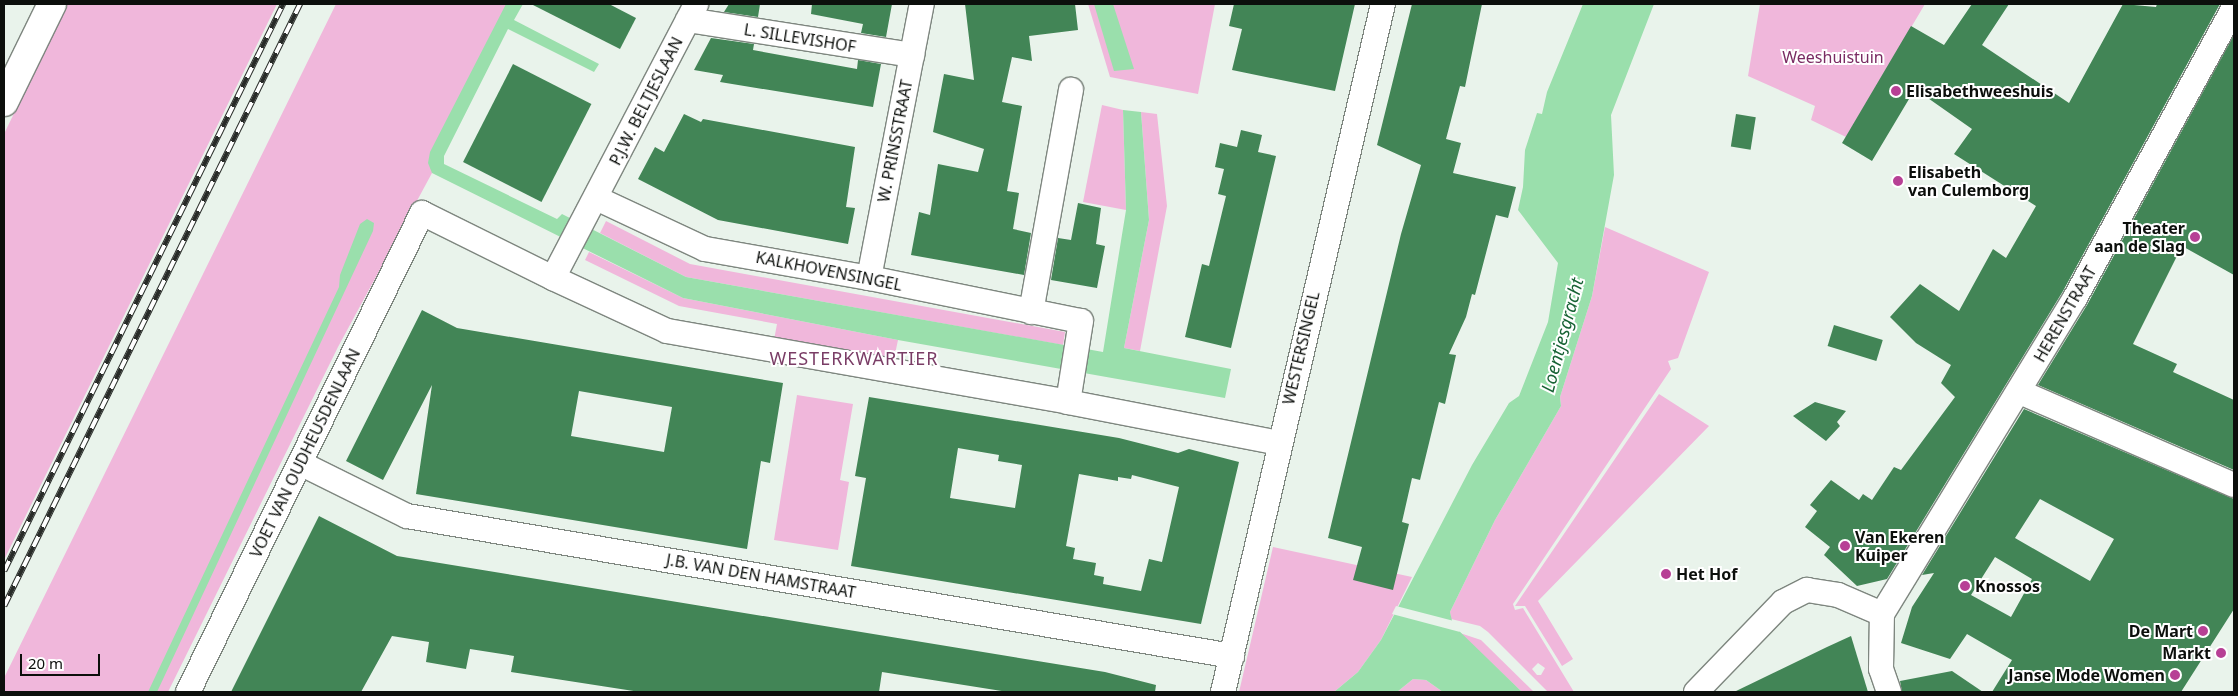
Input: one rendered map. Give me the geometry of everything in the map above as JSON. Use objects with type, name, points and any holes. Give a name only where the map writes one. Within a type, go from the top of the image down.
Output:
[{"type":"street","points":[[4,102],[52,4]]},
{"type":"street","name":"W. PRINSSTRAAT","points":[[869,278],[922,4]]},
{"type":"street","name":"WESTERSINGEL","points":[[1223,692],[1279,443],[1383,4]]},
{"type":"street","name":"HERENSTRAAT","points":[[1882,614],[2020,392],[2075,298],[2234,7]]},
{"type":"street","name":"L. SILLEVISHOF","points":[[692,12],[912,55]]},
{"type":"street","name":"P.J.W. BELTJESLAAN","points":[[592,204],[692,12]]},
{"type":"street","points":[[1030,312],[1071,90]]},
{"type":"street","points":[[592,204],[558,269],[667,331],[1068,402],[1279,443]]},
{"type":"street","name":"KALKHOVENSINGEL","points":[[592,204],[705,249],[869,278],[1081,321],[1068,402]]},
{"type":"street","name":"VOET VAN OUDHEUSDENLAAN","points":[[188,692],[422,212],[558,269]]},
{"type":"street","points":[[2020,392],[2234,485]]},
{"type":"street","name":"J.B. VAN DEN HAMSTRAAT","points":[[300,463],[407,516],[1232,656]]},
{"type":"street","points":[[1696,692],[1783,602],[1807,590],[1838,595],[1882,614],[1881,669],[1889,692]]},
{"type":"green space","points":[[67,4],[277,4],[4,560],[4,134]]},
{"type":"green space","points":[[336,4],[512,4],[438,152],[432,173],[338,347],[168,692],[4,692],[4,678]]},
{"type":"green space","points":[[1088,4],[1215,4],[1198,94],[1110,77]]},
{"type":"green space","name":"Weeshuistuin","points":[[1760,4],[1925,4],[1846,137],[1811,120],[1815,106],[1748,76]]},
{"type":"green space","points":[[1102,105],[1123,110],[1126,210],[1083,202]]},
{"type":"green space","points":[[1141,112],[1157,114],[1167,206],[1140,351],[1124,348],[1149,220]]},
{"type":"green space","points":[[606,221],[690,264],[1065,332],[1063,345],[686,277],[600,233]]},
{"type":"green space","points":[[1605,227],[1709,272],[1678,358],[1668,361],[1671,369],[1513,604],[1515,610],[1523,608],[1574,692],[1548,692],[1488,632],[1480,626],[1451,619],[1450,612],[1495,520],[1561,406],[1560,397],[1592,296]],"holes":[[[1538,663],[1545,668],[1541,675],[1537,675],[1532,669]]]},
{"type":"green space","points":[[589,252],[683,298],[898,340],[894,359],[774,340],[777,324],[679,306],[585,260]]},
{"type":"green space","points":[[1659,394],[1709,426],[1538,601],[1573,659],[1562,666],[1525,606],[1515,606]]},
{"type":"green space","points":[[797,395],[853,404],[840,480],[849,482],[838,550],[774,540]]},
{"type":"green space","points":[[1273,547],[1412,577],[1381,640],[1358,672],[1334,692],[1239,692]]},
{"type":"green space","points":[[1460,633],[1481,640],[1534,692],[1522,692]]},
{"type":"green space","points":[[1413,679],[1426,680],[1443,692],[1397,692]]},
{"type":"water","points":[[506,4],[523,4],[514,20],[599,64],[594,72],[508,29],[444,156],[444,164],[557,219],[562,214],[686,277],[1103,352],[1126,210],[1123,110],[1141,112],[1149,220],[1124,348],[1231,369],[1225,398],[898,340],[683,298],[432,173],[428,163],[430,152]]},
{"type":"water","points":[[1094,4],[1113,4],[1134,69],[1114,71]]},
{"type":"water","name":"Loentjesgracht","points":[[1583,4],[1654,4],[1611,115],[1614,175],[1592,296],[1560,397],[1561,406],[1495,520],[1450,612],[1453,625],[1522,692],[1443,692],[1426,680],[1413,679],[1397,692],[1334,692],[1358,672],[1381,640],[1472,465],[1509,403],[1519,396],[1548,322],[1558,263],[1518,210],[1523,187],[1525,150],[1537,113],[1542,114],[1547,92]]},
{"type":"water","points":[[367,219],[374,223],[373,231],[157,692],[148,692],[339,287],[340,275],[360,224]]},
{"type":"pier","points":[[1396,606],[1454,621],[1460,632],[1392,614]]},
{"type":"building","points":[[531,4],[609,4],[636,18],[620,49]]},
{"type":"building","points":[[729,4],[760,4],[758,17],[724,12]]},
{"type":"building","points":[[812,4],[892,4],[886,37],[861,33],[863,24],[811,14]]},
{"type":"building","points":[[965,4],[1075,4],[1078,30],[1029,36],[1032,61],[1012,57],[1002,102],[1022,106],[1007,191],[1019,193],[1013,229],[1031,233],[1024,275],[911,255],[919,212],[930,215],[938,164],[978,172],[984,149],[933,132],[944,74],[974,80]]},
{"type":"building","points":[[1234,4],[1355,4],[1335,91],[1232,70],[1242,29],[1229,26]]},
{"type":"building","points":[[1412,4],[1482,4],[1465,87],[1460,86],[1446,139],[1461,143],[1453,173],[1516,187],[1508,218],[1496,215],[1475,295],[1472,294],[1466,317],[1449,354],[1456,355],[1445,404],[1439,402],[1420,480],[1412,478],[1402,522],[1409,524],[1393,590],[1353,580],[1362,547],[1328,538],[1401,234],[1421,165],[1377,145]]},
{"type":"building","points":[[1972,4],[2009,4],[1982,45],[2069,103],[2123,4],[2156,7],[2157,4],[2220,4],[2063,291],[1887,579],[1857,586],[1824,555],[1830,547],[1805,527],[1817,511],[1810,505],[1831,480],[1859,500],[1863,494],[1872,500],[1894,467],[1901,470],[1955,397],[1941,383],[1951,365],[1916,343],[1890,317],[1920,284],[1959,311],[1993,249],[2006,258],[2036,206],[1954,154],[1972,129],[1915,89],[1872,161],[1842,143],[1911,26],[1944,45]]},
{"type":"building","points":[[2234,35],[2234,275],[2182,246],[2133,344],[2177,364],[2173,372],[2234,400],[2234,470],[2038,385],[2087,305]]},
{"type":"building","points":[[711,38],[754,44],[753,50],[857,69],[858,60],[881,64],[873,107],[720,82],[723,75],[694,70]]},
{"type":"building","points":[[513,64],[591,104],[541,202],[463,162]]},
{"type":"building","points":[[684,114],[701,122],[703,119],[855,147],[846,207],[855,208],[848,244],[718,220],[638,179],[655,147],[664,152]]},
{"type":"building","points":[[1736,114],[1756,117],[1751,150],[1731,147]]},
{"type":"building","points":[[1241,130],[1262,135],[1258,152],[1276,156],[1231,348],[1185,337],[1202,264],[1209,266],[1226,196],[1218,194],[1224,169],[1215,167],[1220,143],[1237,147]]},
{"type":"building","points":[[1078,203],[1101,208],[1096,244],[1105,246],[1097,288],[1051,280],[1058,238],[1071,240]]},
{"type":"building","points":[[422,310],[457,328],[783,383],[770,463],[761,461],[747,549],[416,494],[432,385],[383,480],[346,461]],"holes":[[[579,391],[672,407],[664,452],[571,436]]]},
{"type":"building","points":[[1834,325],[1883,340],[1876,361],[1828,346]]},
{"type":"building","points":[[869,397],[1119,438],[1178,453],[1189,449],[1239,462],[1201,624],[851,566],[866,478],[855,476]],"holes":[[[958,448],[999,455],[998,461],[1022,465],[1015,508],[950,498]],[[1079,474],[1118,481],[1118,477],[1131,479],[1132,475],[1179,487],[1162,562],[1149,559],[1141,591],[1103,584],[1104,577],[1094,575],[1096,563],[1073,559],[1075,548],[1066,546]]]},
{"type":"building","points":[[1815,402],[1846,411],[1837,422],[1840,426],[1826,441],[1793,416]]},
{"type":"building","points":[[2024,409],[2234,499],[2234,609],[2181,692],[1992,692],[2012,660],[1967,634],[1950,659],[1901,643],[1912,607],[1934,573],[1922,575]],"holes":[[[2040,499],[2114,539],[2090,581],[2015,538]],[[1995,557],[2032,579],[2011,617],[1971,595]]]},
{"type":"building","points":[[319,516],[397,556],[1105,672],[1156,685],[1155,692],[1008,692],[882,672],[879,692],[640,692],[511,672],[514,656],[470,649],[466,669],[426,662],[429,642],[392,636],[361,692],[231,692]]},
{"type":"building","points":[[1851,636],[1868,692],[1734,692],[1827,647]]},
{"type":"building","points":[[1952,671],[1983,692],[1902,692],[1900,681]]},
{"type":"railway","points":[[4,571],[283,4]]},
{"type":"railway","points":[[4,606],[300,4]]},
{"type":"place","name":"Elisabethweeshuis","points":[[1896,91]]},
{"type":"place","name":"Elisabeth van Culemborg","points":[[1898,181]]},
{"type":"place","name":"Theater aan de Slag","points":[[2195,237]]},
{"type":"place","name":"Van Ekeren Kuiper","points":[[1845,546]]},
{"type":"place","name":"Het Hof","points":[[1666,574]]},
{"type":"place","name":"Knossos","points":[[1965,586]]},
{"type":"place","name":"De Mart","points":[[2203,631]]},
{"type":"place","name":"Markt","points":[[2221,653]]},
{"type":"place","name":"Janse Mode Women","points":[[2175,675]]},
{"type":"district","name":"WESTERKWARTIER","points":[[854,358]]}]
